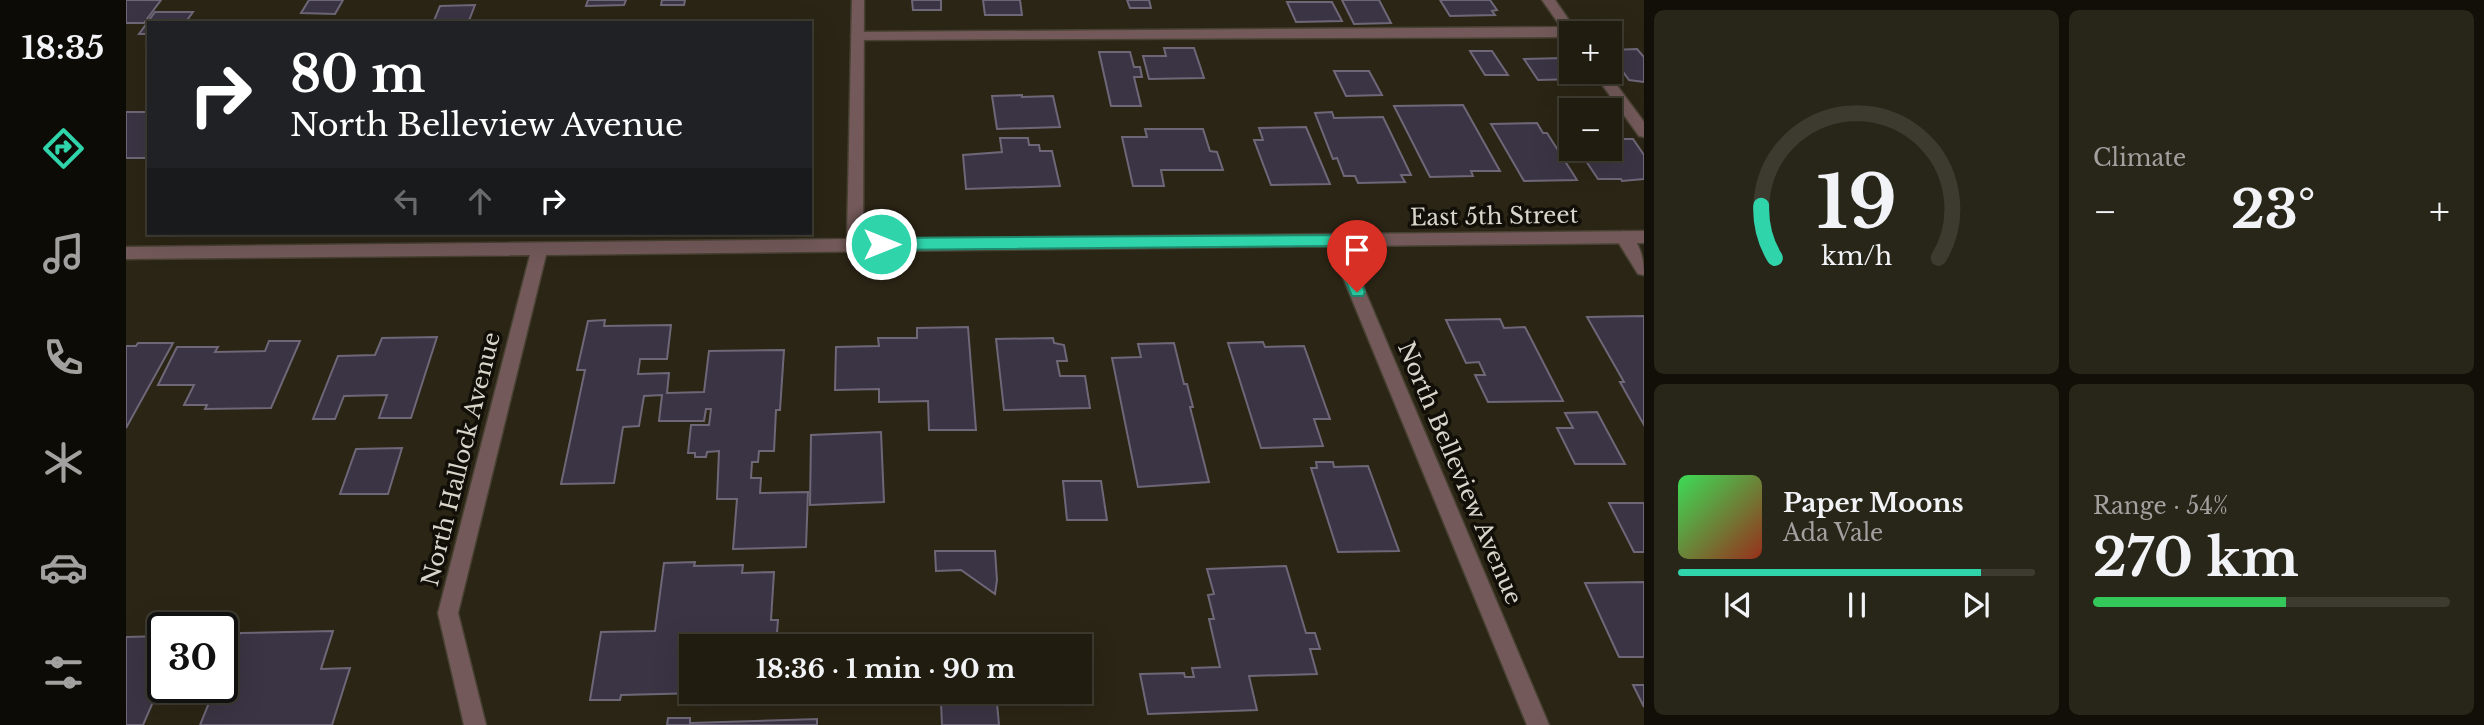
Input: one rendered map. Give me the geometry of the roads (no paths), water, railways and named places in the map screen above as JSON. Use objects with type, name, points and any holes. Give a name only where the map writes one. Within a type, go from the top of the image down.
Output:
[{"type":"street","points":[[855,244],[858,0]]},
{"type":"street","points":[[1548,0],[1564,21]]},
{"type":"street","points":[[858,36],[1559,32]]},
{"type":"street","points":[[1609,84],[1644,132]]},
{"type":"street","name":"East 5th Street","points":[[126,253],[1644,236]]},
{"type":"street","points":[[1623,237],[1644,269]]},
{"type":"street","name":"North Belleview Avenue","points":[[1336,241],[1538,725]]},
{"type":"street","name":"North Hallock Avenue","points":[[475,725],[448,613],[540,247]]}]
